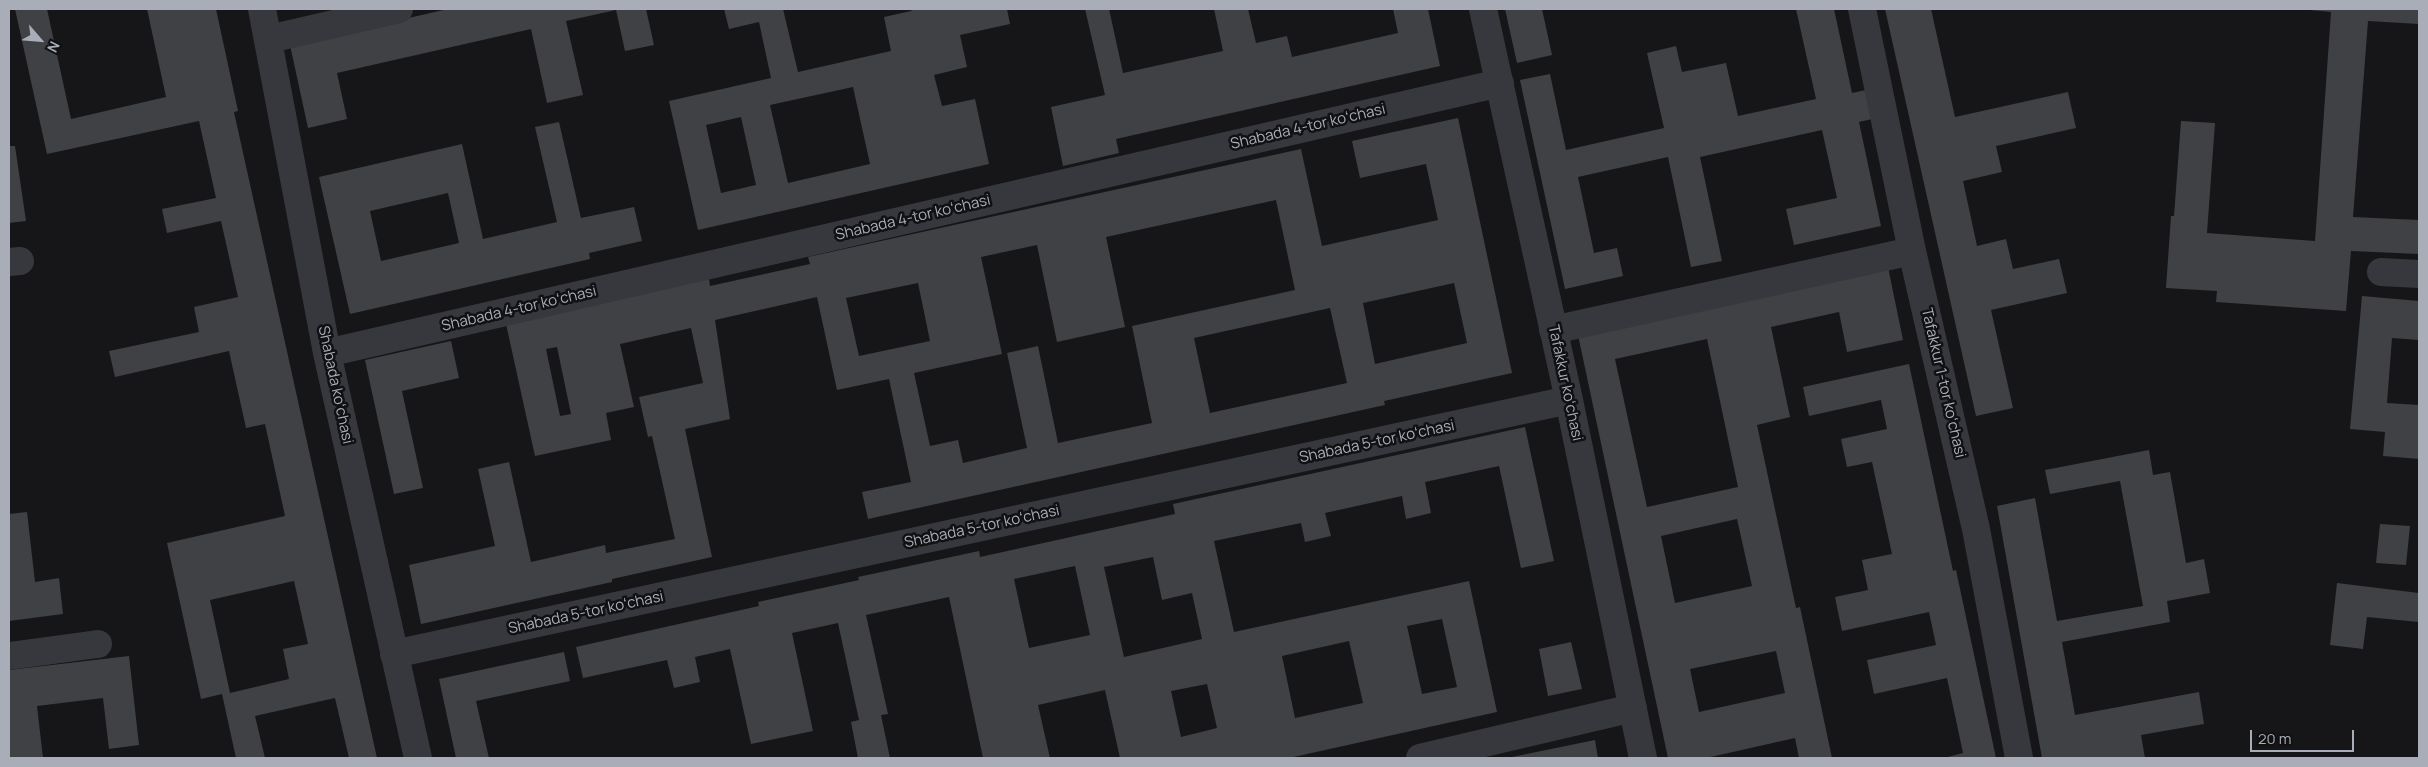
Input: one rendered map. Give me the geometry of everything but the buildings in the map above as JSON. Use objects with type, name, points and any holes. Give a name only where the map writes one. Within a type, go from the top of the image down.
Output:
[{"type":"street","name":"Shabada koʻchasi","points":[[262,9],[327,353],[418,758]]},
{"type":"street","points":[[269,39],[399,9]]},
{"type":"street","name":"Tafakkur koʻchasi","points":[[1483,9],[1569,400],[1643,758]]},
{"type":"street","name":"Tafakkur 1-tor koʻchasi","points":[[1862,9],[1912,251],[1976,529],[2019,758]]},
{"type":"street","name":"Shabada 4-tor koʻchasi","points":[[327,353],[1500,83]]},
{"type":"street","points":[[1553,330],[1912,251]]},
{"type":"street","points":[[2380,272],[2419,274]]},
{"type":"street","name":"Shabada 5-tor koʻchasi","points":[[394,654],[1569,400]]},
{"type":"street","points":[[9,656],[98,644]]},
{"type":"street","points":[[1420,758],[1633,708]]}]
